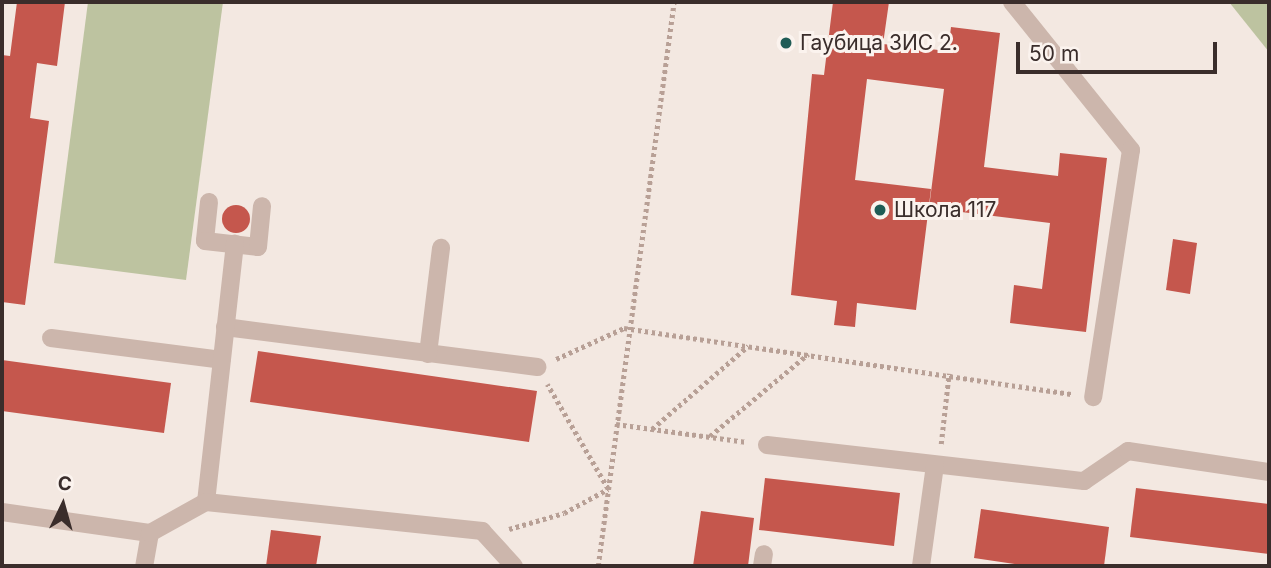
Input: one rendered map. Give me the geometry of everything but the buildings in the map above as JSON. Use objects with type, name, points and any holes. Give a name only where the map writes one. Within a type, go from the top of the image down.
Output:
[{"type":"lane","points":[[1012,2],[1131,150],[1093,397]]},
{"type":"lane","points":[[209,202],[205,241],[258,247],[262,206]]},
{"type":"lane","points":[[206,502],[235,244]]},
{"type":"lane","points":[[428,354],[442,248]]},
{"type":"lane","points":[[225,327],[537,367]]},
{"type":"lane","points":[[51,338],[222,360]]},
{"type":"lane","points":[[767,445],[1084,481],[1128,451],[1269,472]]},
{"type":"lane","points":[[921,566],[937,465]]},
{"type":"lane","points":[[2,512],[150,533],[206,502],[482,531],[514,566]]},
{"type":"lane","points":[[145,566],[150,533]]},
{"type":"path","points":[[598,566],[674,2]]},
{"type":"path","points":[[608,489],[537,367],[628,328],[949,373],[1093,397]]},
{"type":"path","points":[[652,429],[748,345]]},
{"type":"path","points":[[709,437],[809,354]]},
{"type":"path","points":[[937,465],[949,373]]},
{"type":"path","points":[[616,424],[767,445]]},
{"type":"path","points":[[482,531],[528,527],[608,489]]},
{"type":"green space","points":[[88,2],[223,2],[186,280],[54,263]]},
{"type":"green space","points":[[1229,2],[1269,2],[1269,52]]},
{"type":"place","name":"Гаубица ЗИС 2.","points":[[786,43]]},
{"type":"place","name":"Школа 117","points":[[880,210]]}]
